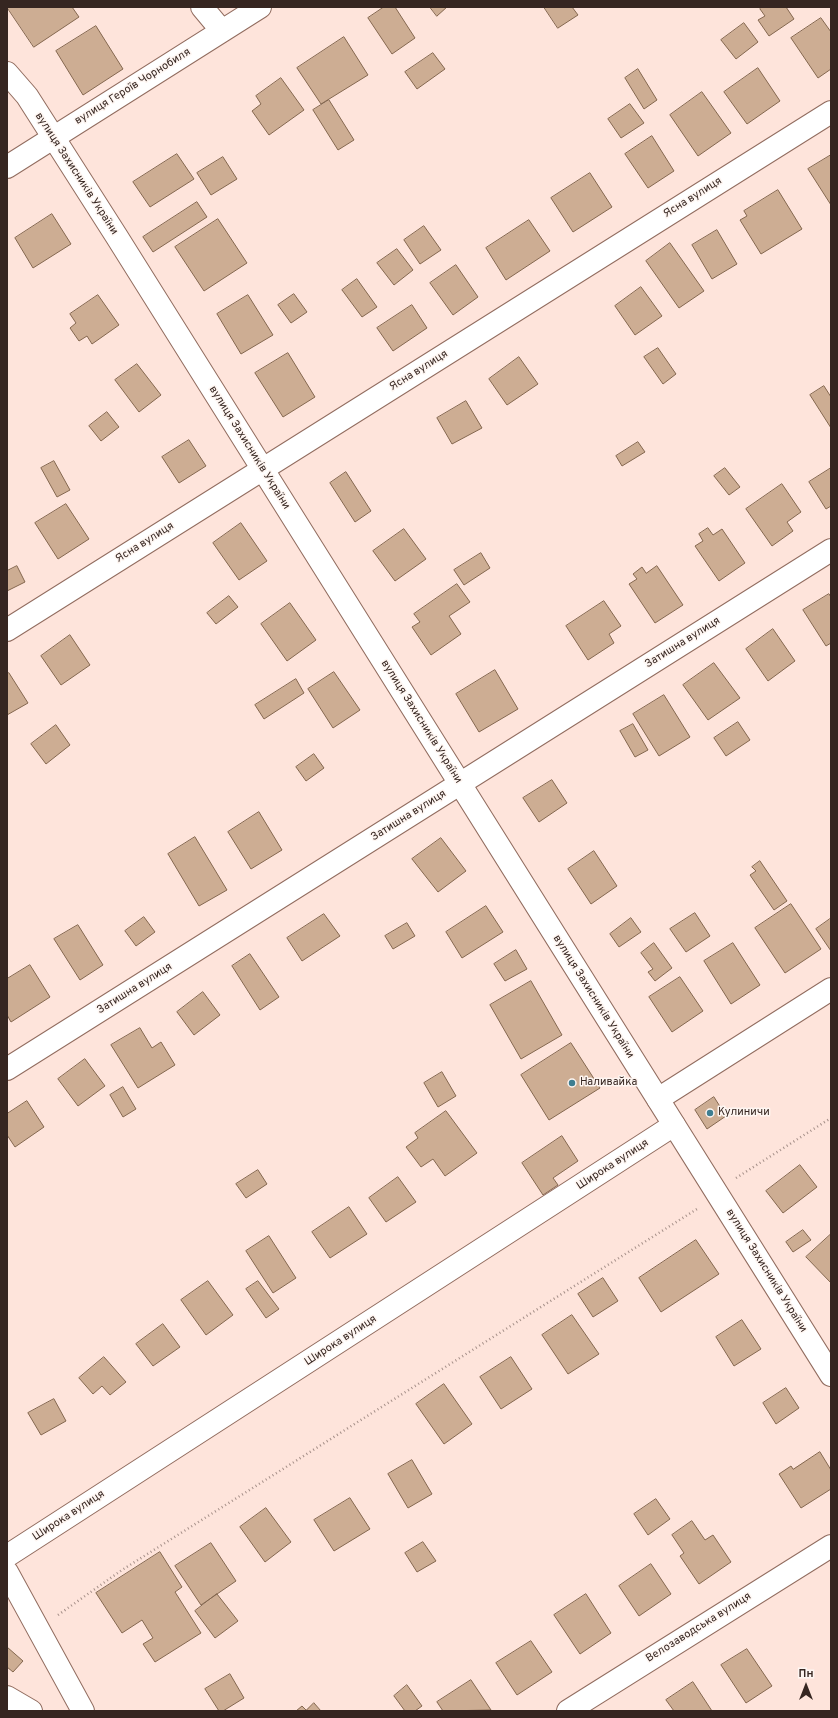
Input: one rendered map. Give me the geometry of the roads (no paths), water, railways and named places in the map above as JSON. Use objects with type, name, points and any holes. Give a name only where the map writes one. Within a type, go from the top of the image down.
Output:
[{"type":"street","points":[[202,7],[222,31]]},
{"type":"street","name":"вулиця Героїв Чорнобиля","points":[[7,167],[260,7]]},
{"type":"street","name":"вулиця Захисників України","points":[[7,72],[27,96],[54,138],[831,1375]]},
{"type":"street","name":"Ясна вулиця","points":[[7,630],[831,112]]},
{"type":"street","name":"Затишна вулиця","points":[[7,1069],[831,550]]},
{"type":"street","points":[[658,1099],[831,989]]},
{"type":"street","name":"Широка вулиця","points":[[7,1556],[674,1125]]},
{"type":"street","name":"Велозаводська вулиця","points":[[568,1711],[831,1546]]},
{"type":"street","points":[[7,1572],[83,1711]]},
{"type":"street","points":[[7,1697],[31,1711]]},
{"type":"place","name":"Наливайка","points":[[572,1083]]},
{"type":"place","name":"Кулиничи","points":[[710,1113]]}]
